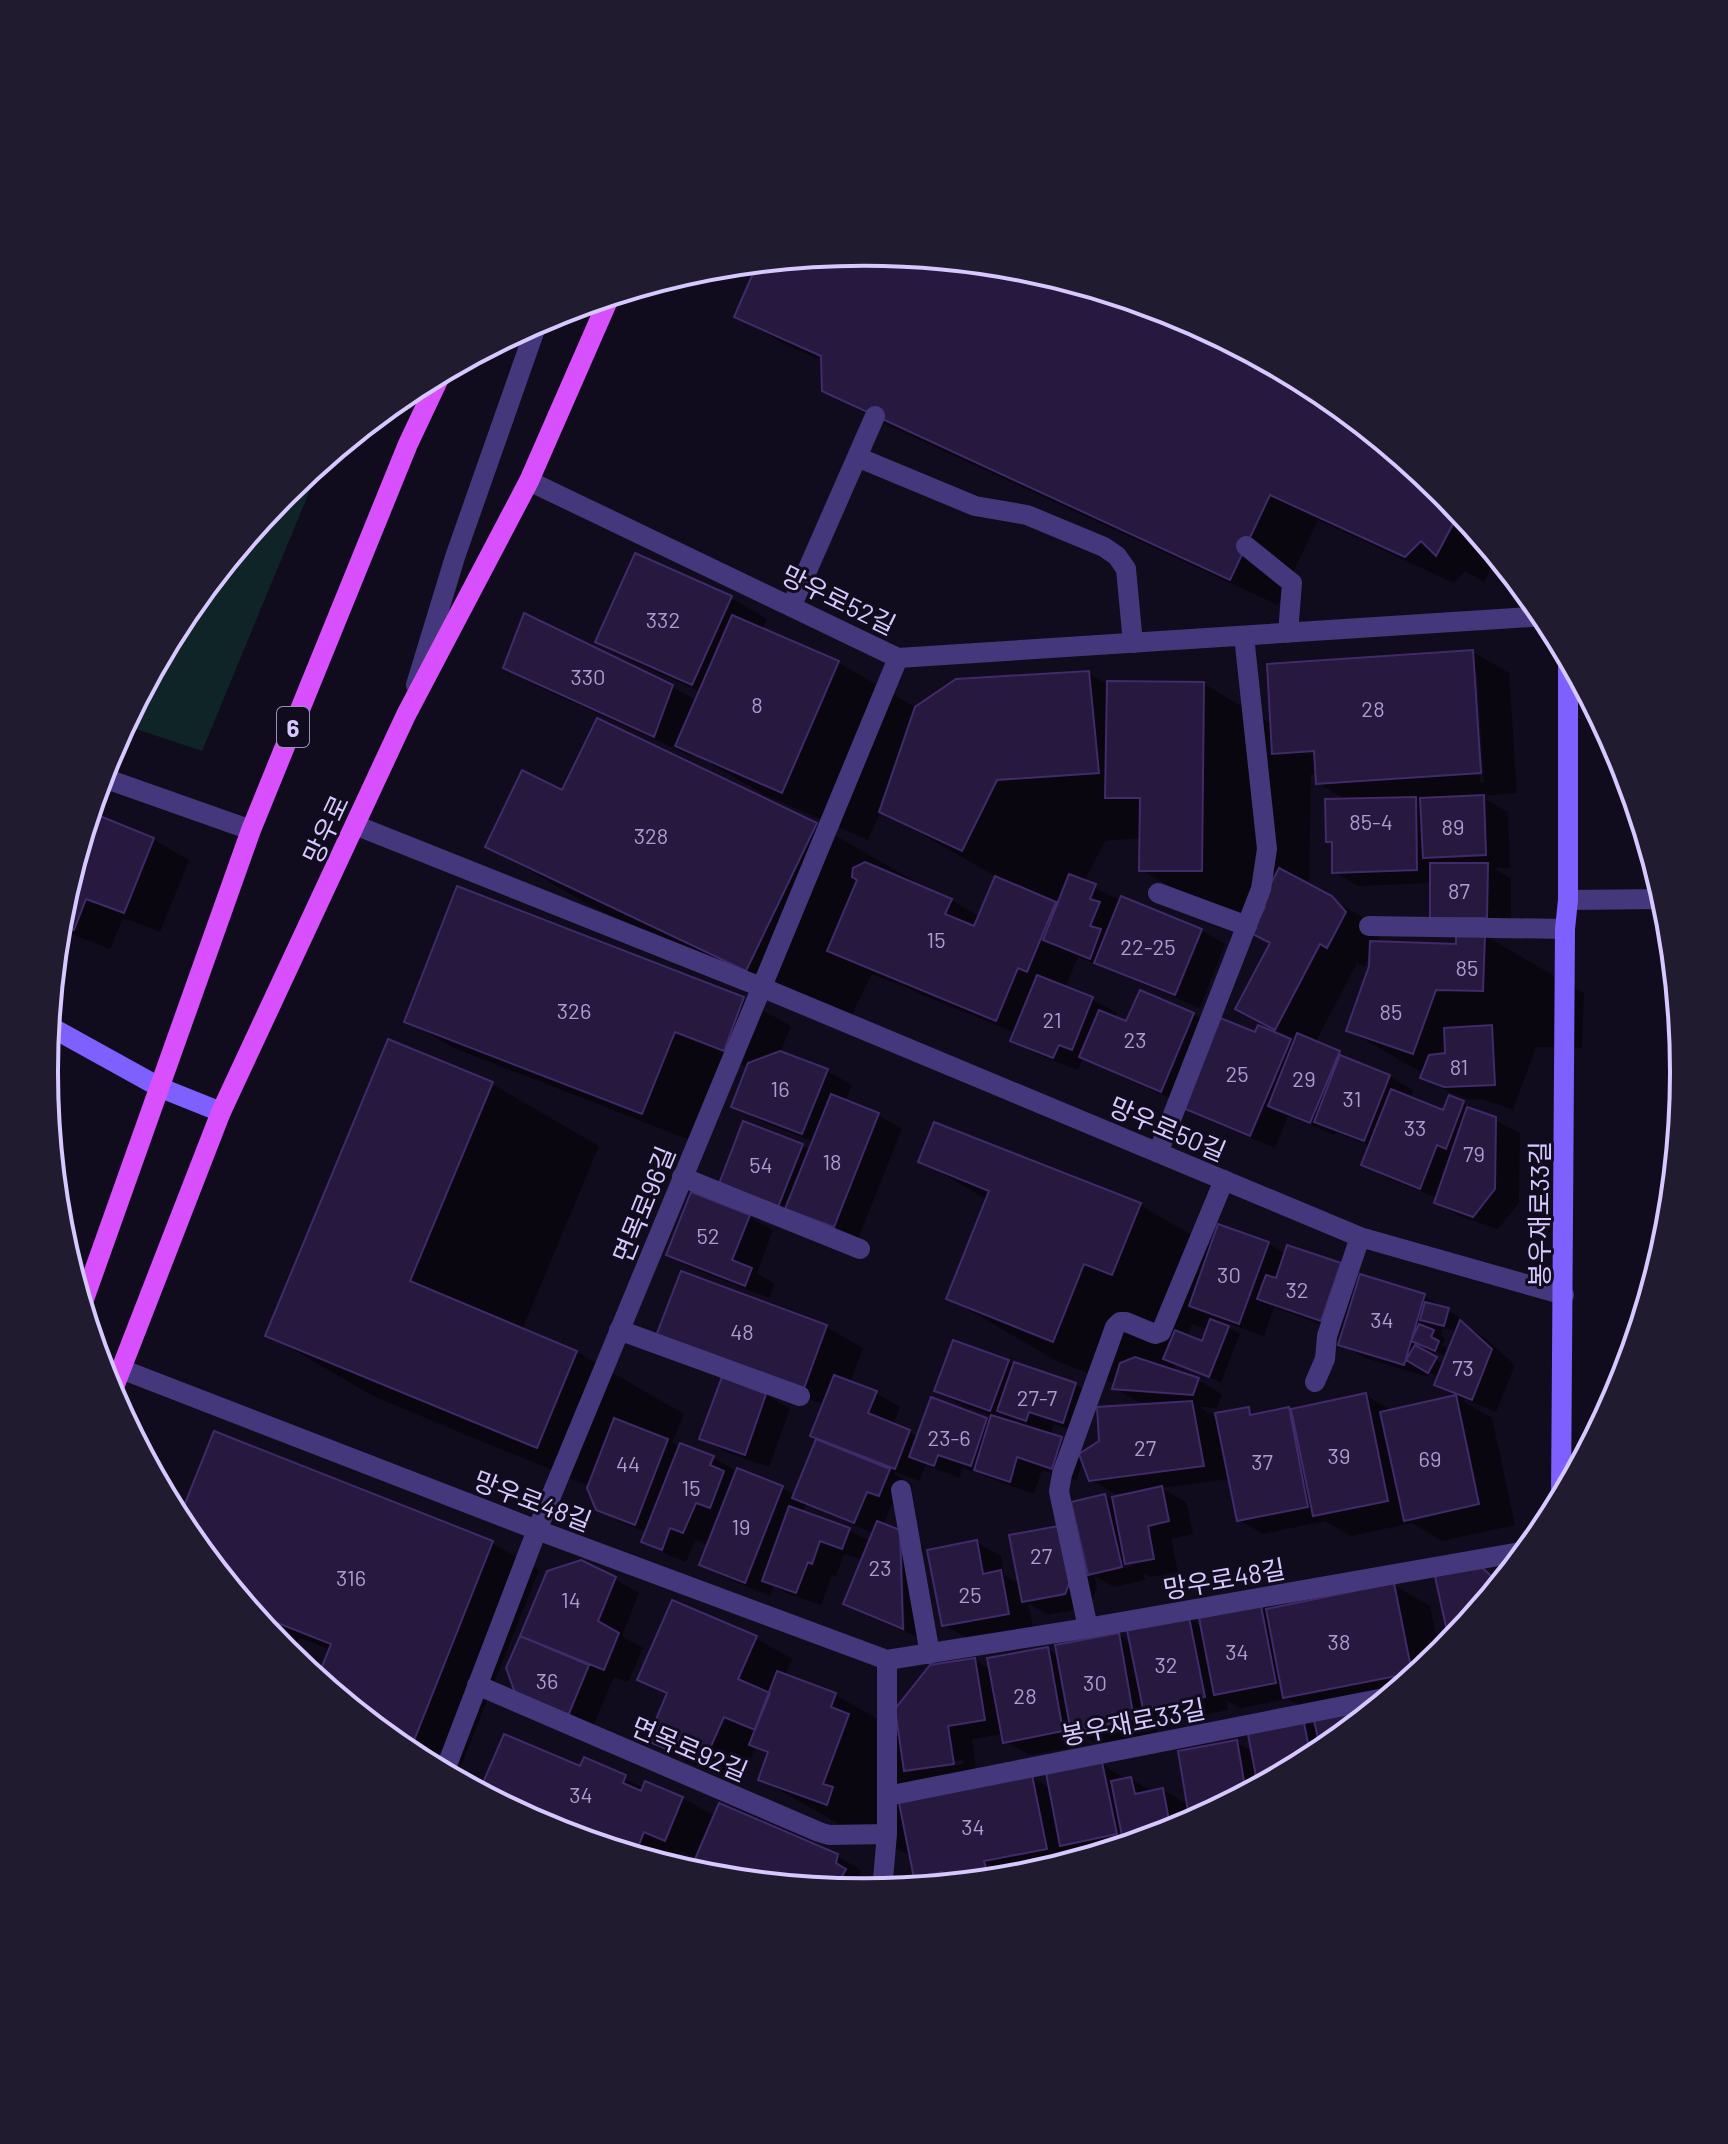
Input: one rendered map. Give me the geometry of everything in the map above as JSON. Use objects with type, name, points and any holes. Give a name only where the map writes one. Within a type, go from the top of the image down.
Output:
[{"type":"main road","name":"망우로","points":[[118,1377],[221,1112],[406,715],[529,481],[604,309]]},
{"type":"main road","name":"6","points":[[88,1289],[251,830],[408,444],[433,392]]},
{"type":"street","points":[[406,715],[455,557],[532,338]]},
{"type":"street","points":[[792,605],[875,416]]},
{"type":"street","points":[[857,457],[975,506],[1027,515],[1104,547],[1117,556],[1126,569],[1133,643]]},
{"type":"street","name":"망우로52길","points":[[529,481],[898,658],[1529,617]]},
{"type":"street","points":[[1246,546],[1292,583],[1288,633]]},
{"type":"street","points":[[1158,1153],[1261,889],[1267,849],[1244,636]]},
{"type":"street","name":"면목로96길","points":[[448,1762],[537,1530],[898,658]]},
{"type":"street","name":"봉우재로33길","points":[[1561,1476],[1568,680]]},
{"type":"street","points":[[113,781],[251,830]]},
{"type":"street","name":"망우로50길","points":[[355,825],[761,987],[1360,1237],[1564,1295]]},
{"type":"street","points":[[1158,893],[1247,926]]},
{"type":"street","points":[[1568,900],[1651,899]]},
{"type":"street","points":[[1369,926],[1565,929]]},
{"type":"street","points":[[60,1032],[161,1088],[221,1112]]},
{"type":"street","points":[[682,1177],[860,1249]]},
{"type":"street","points":[[1088,1628],[1059,1491],[1062,1474],[1115,1327],[1120,1322],[1126,1322],[1155,1334],[1161,1332],[1224,1180]]},
{"type":"street","points":[[1315,1382],[1325,1359],[1327,1336],[1360,1237]]},
{"type":"street","points":[[619,1330],[800,1396]]},
{"type":"street","name":"망우로48길","points":[[121,1369],[537,1530],[887,1660],[1510,1554]]},
{"type":"street","points":[[901,1490],[930,1654]]},
{"type":"street","points":[[883,1877],[887,1834],[887,1660]]},
{"type":"street","name":"면목로92길","points":[[477,1685],[819,1832],[829,1835],[887,1834]]},
{"type":"street","name":"봉우재로33길","points":[[887,1796],[1367,1701]]},
{"type":"green space","points":[[312,486],[202,751],[135,729],[166,669],[225,581],[258,541]]},
{"type":"building","points":[[811,268],[917,268],[1021,281],[1073,293],[1172,327],[1267,374],[1355,433],[1395,466],[1454,523],[1436,556],[1421,541],[1405,557],[1270,495],[1230,580],[822,391],[821,356],[734,317],[753,274]]},
{"type":"building","points":[[635,553],[732,596],[692,685],[595,642]]},
{"type":"building","points":[[524,613],[673,685],[654,737],[503,668]]},
{"type":"building","points":[[732,615],[839,661],[782,793],[675,746]]},
{"type":"building","points":[[1473,650],[1481,773],[1316,784],[1314,751],[1272,754],[1267,664]]},
{"type":"building","points":[[1089,671],[1099,773],[997,780],[962,851],[879,812],[915,707],[956,679]]},
{"type":"building","points":[[1107,681],[1204,682],[1202,871],[1139,871],[1140,798],[1105,798]]},
{"type":"building","points":[[597,718],[817,823],[746,971],[485,847],[522,770],[562,790]]},
{"type":"building","points":[[1484,795],[1486,855],[1423,858],[1420,798]]},
{"type":"building","points":[[1416,797],[1417,870],[1332,873],[1332,842],[1326,842],[1325,799]]},
{"type":"building","points":[[100,816],[154,838],[124,913],[86,899],[74,930],[71,929],[73,915]]},
{"type":"building","points":[[865,862],[952,899],[945,914],[974,926],[995,876],[1056,902],[1027,972],[1018,968],[996,1021],[827,951],[857,880],[852,877],[853,868]]},
{"type":"building","points":[[1430,863],[1488,863],[1487,918],[1430,918]]},
{"type":"building","points":[[1279,868],[1332,896],[1346,912],[1327,948],[1320,944],[1275,1030],[1235,1009],[1270,943],[1251,933],[1265,907],[1260,904]]},
{"type":"building","points":[[1069,874],[1096,884],[1090,899],[1100,902],[1090,926],[1101,929],[1090,959],[1043,940]]},
{"type":"building","points":[[457,886],[744,997],[724,1051],[675,1032],[642,1114],[404,1022]]},
{"type":"building","points":[[1121,896],[1202,929],[1175,995],[1094,963]]},
{"type":"building","points":[[1456,933],[1485,933],[1483,991],[1436,990],[1413,1054],[1346,1031],[1369,966],[1370,941],[1456,944]]},
{"type":"building","points":[[1037,975],[1093,997],[1072,1050],[1059,1045],[1053,1058],[1010,1041]]},
{"type":"building","points":[[1140,990],[1194,1013],[1161,1092],[1079,1057],[1099,1010],[1126,1021]]},
{"type":"building","points":[[1220,1018],[1255,1032],[1258,1025],[1291,1039],[1250,1136],[1183,1108]]},
{"type":"building","points":[[1492,1025],[1495,1085],[1444,1087],[1420,1078],[1429,1055],[1445,1053],[1444,1028]]},
{"type":"building","points":[[1297,1033],[1340,1051],[1310,1123],[1268,1106]]},
{"type":"building","points":[[388,1039],[493,1082],[410,1281],[577,1351],[537,1448],[265,1336]]},
{"type":"building","points":[[780,1051],[828,1069],[802,1134],[731,1107],[748,1063]]},
{"type":"building","points":[[1340,1055],[1390,1075],[1364,1141],[1314,1122]]},
{"type":"building","points":[[1391,1089],[1443,1110],[1449,1095],[1464,1101],[1446,1149],[1437,1145],[1420,1189],[1361,1165]]},
{"type":"building","points":[[831,1094],[879,1113],[834,1227],[785,1209]]},
{"type":"building","points":[[1467,1107],[1496,1117],[1495,1189],[1473,1217],[1434,1203]]},
{"type":"building","points":[[743,1121],[803,1144],[778,1207],[719,1184]]},
{"type":"building","points":[[934,1122],[1141,1203],[1112,1275],[1084,1264],[1053,1342],[946,1299],[989,1191],[918,1162]]},
{"type":"building","points":[[691,1192],[750,1215],[732,1260],[752,1268],[745,1286],[666,1255]]},
{"type":"building","points":[[1218,1224],[1269,1242],[1239,1324],[1189,1306]]},
{"type":"building","points":[[1287,1245],[1341,1263],[1321,1321],[1257,1299],[1266,1275],[1276,1278]]},
{"type":"building","points":[[681,1271],[827,1325],[803,1391],[656,1336]]},
{"type":"building","points":[[1360,1274],[1425,1294],[1404,1365],[1338,1345]]},
{"type":"building","points":[[1425,1302],[1449,1308],[1444,1326],[1420,1320]]},
{"type":"building","points":[[1210,1319],[1229,1326],[1209,1377],[1163,1359],[1175,1330],[1202,1341]]},
{"type":"building","points":[[1460,1320],[1492,1349],[1472,1400],[1434,1385]]},
{"type":"building","points":[[1419,1324],[1434,1330],[1431,1337],[1439,1341],[1435,1351],[1411,1341]]},
{"type":"building","points":[[953,1340],[1009,1360],[990,1411],[934,1391]]},
{"type":"building","points":[[1415,1345],[1437,1357],[1428,1373],[1406,1360]]},
{"type":"building","points":[[1135,1357],[1199,1378],[1193,1395],[1112,1389],[1120,1363]]},
{"type":"building","points":[[1014,1362],[1076,1383],[1063,1423],[1029,1412],[1026,1421],[997,1411]]},
{"type":"building","points":[[834,1375],[877,1391],[868,1413],[910,1430],[895,1469],[810,1436]]},
{"type":"building","points":[[722,1377],[766,1394],[745,1455],[699,1439]]},
{"type":"building","points":[[1366,1393],[1388,1501],[1313,1516],[1291,1409]]},
{"type":"building","points":[[1456,1395],[1479,1504],[1404,1521],[1380,1412]]},
{"type":"building","points":[[931,1397],[987,1418],[971,1466],[938,1455],[934,1466],[909,1457]]},
{"type":"building","points":[[1192,1401],[1204,1466],[1089,1481],[1079,1454],[1099,1441],[1097,1407]]},
{"type":"building","points":[[1249,1407],[1250,1415],[1289,1407],[1308,1507],[1237,1521],[1215,1413]]},
{"type":"building","points":[[991,1415],[1062,1437],[1052,1469],[1017,1457],[1010,1482],[974,1470]]},
{"type":"building","points":[[614,1418],[668,1439],[635,1525],[596,1510],[587,1488]]},
{"type":"building","points":[[214,1431],[493,1541],[414,1741],[322,1667],[331,1644],[276,1622],[225,1563],[185,1505]]},
{"type":"building","points":[[816,1439],[890,1469],[879,1496],[867,1492],[854,1523],[792,1498]]},
{"type":"building","points":[[680,1443],[714,1456],[710,1465],[724,1471],[710,1508],[696,1503],[683,1533],[670,1528],[662,1550],[641,1542]]},
{"type":"building","points":[[737,1468],[783,1486],[745,1583],[699,1565]]},
{"type":"building","points":[[1162,1486],[1169,1521],[1148,1526],[1154,1559],[1125,1564],[1112,1497]]},
{"type":"building","points":[[1105,1494],[1122,1567],[1088,1575],[1071,1502]]},
{"type":"building","points":[[789,1506],[850,1528],[842,1549],[820,1541],[796,1593],[762,1581]]},
{"type":"building","points":[[877,1521],[900,1530],[903,1629],[843,1604]]},
{"type":"building","points":[[1064,1525],[1073,1574],[1065,1594],[1022,1602],[1009,1535]]},
{"type":"building","points":[[977,1540],[983,1574],[1001,1570],[1009,1614],[942,1626],[927,1550]]},
{"type":"building","points":[[581,1560],[616,1577],[598,1621],[619,1633],[604,1670],[520,1636],[547,1571]]},
{"type":"building","points":[[1477,1563],[1492,1577],[1446,1629],[1434,1572]]},
{"type":"building","points":[[1394,1583],[1410,1664],[1397,1676],[1283,1698],[1266,1609]]},
{"type":"building","points":[[672,1600],[757,1636],[738,1679],[770,1693],[755,1730],[724,1717],[703,1764],[647,1741],[667,1693],[637,1680]]},
{"type":"building","points":[[1261,1606],[1276,1683],[1214,1695],[1199,1618]]},
{"type":"building","points":[[1189,1617],[1205,1697],[1143,1709],[1127,1630]]},
{"type":"building","points":[[1119,1633],[1134,1719],[1071,1732],[1055,1645]]},
{"type":"building","points":[[520,1636],[589,1665],[568,1716],[515,1693],[506,1668]]},
{"type":"building","points":[[1048,1647],[1063,1731],[1003,1743],[987,1658]]},
{"type":"building","points":[[975,1658],[985,1720],[948,1726],[954,1764],[904,1771],[895,1709],[930,1665]]},
{"type":"building","points":[[777,1671],[836,1693],[831,1707],[849,1714],[823,1784],[833,1787],[827,1805],[758,1780],[768,1752],[749,1745]]},
{"type":"building","points":[[1363,1704],[1318,1738],[1313,1715]]},
{"type":"building","points":[[1303,1718],[1308,1744],[1256,1776],[1247,1729]]},
{"type":"building","points":[[504,1734],[580,1766],[584,1757],[626,1775],[623,1783],[641,1791],[645,1781],[683,1797],[665,1841],[644,1832],[639,1846],[556,1817],[483,1782]]},
{"type":"building","points":[[1237,1740],[1244,1782],[1188,1810],[1178,1751]]},
{"type":"building","points":[[1102,1762],[1117,1834],[1060,1846],[1046,1773]]},
{"type":"building","points":[[1032,1775],[1047,1849],[984,1861],[986,1868],[914,1876],[899,1803]]},
{"type":"building","points":[[1131,1777],[1135,1794],[1163,1788],[1169,1818],[1122,1835],[1111,1781]]},
{"type":"building","points":[[719,1803],[838,1854],[836,1863],[846,1869],[842,1877],[811,1876],[759,1871],[695,1859]]}]
